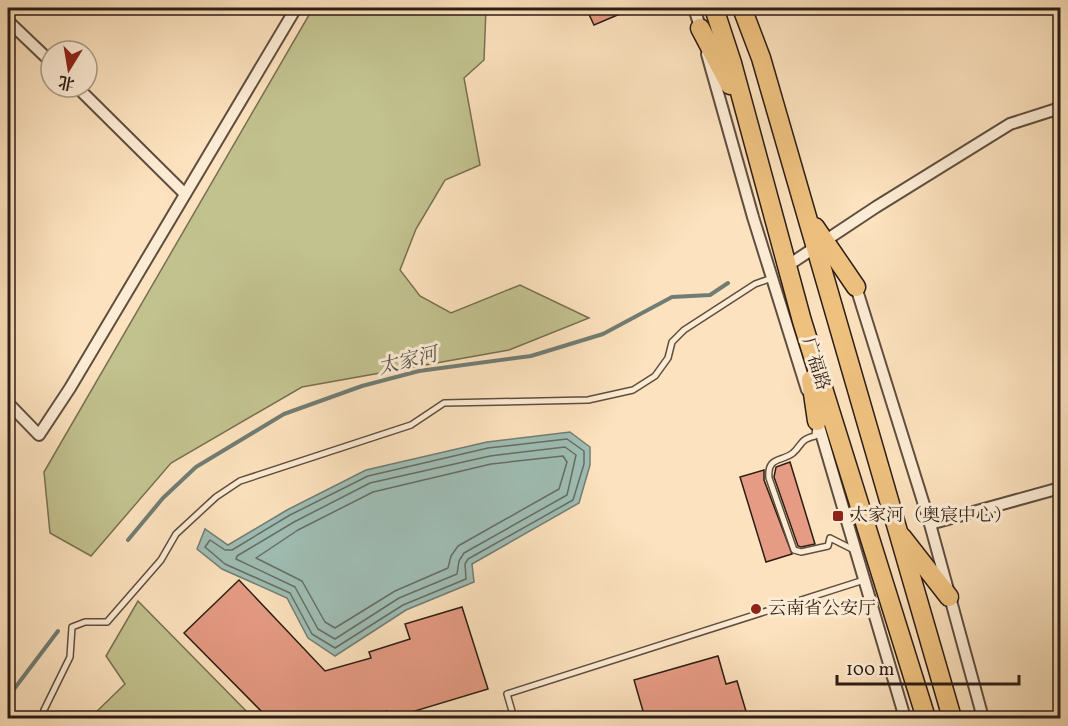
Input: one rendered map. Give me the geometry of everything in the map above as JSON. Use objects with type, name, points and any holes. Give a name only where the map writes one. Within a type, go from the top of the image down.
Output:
[{"type":"main road","name":"广福路","points":[[714,8],[802,321],[926,718]]},
{"type":"main road","name":"广福路","points":[[742,8],[761,58],[805,213],[820,244],[897,530],[952,718]]},
{"type":"main road","points":[[700,28],[743,105]]},
{"type":"main road","points":[[820,244],[856,287]]},
{"type":"main road","points":[[802,321],[817,421]]},
{"type":"main road","points":[[897,530],[949,597]]},
{"type":"street","points":[[8,403],[39,435],[70,388],[296,8]]},
{"type":"street","points":[[694,8],[772,278],[905,718]]},
{"type":"street","points":[[8,21],[39,51]]},
{"type":"street","points":[[89,99],[185,194]]},
{"type":"street","points":[[787,266],[1010,123],[1060,108]]},
{"type":"street","points":[[856,287],[930,524],[983,718]]},
{"type":"street","points":[[930,524],[1060,488]]},
{"type":"lane","points":[[43,718],[44,710],[70,657],[72,627],[85,622],[107,622],[161,560],[176,534],[226,489],[240,481],[317,454],[411,425],[444,403],[588,400],[633,390],[655,376],[668,358],[672,342],[684,330],[755,284],[772,278]]},
{"type":"lane","points":[[817,421],[815,436],[802,440],[792,454],[778,458],[768,471],[769,478],[794,550],[801,552],[828,546],[830,538],[856,551]]},
{"type":"lane","points":[[514,718],[507,694],[864,580]]},
{"type":"green space","points":[[313,8],[486,8],[484,60],[464,78],[480,165],[445,180],[416,229],[400,270],[420,296],[451,313],[520,285],[589,318],[509,350],[302,387],[171,463],[91,556],[50,533],[44,472]]},
{"type":"green space","points":[[138,601],[253,718],[90,718],[125,684],[106,656]]},
{"type":"water","points":[[570,432],[590,447],[590,465],[579,503],[472,564],[474,582],[406,610],[335,656],[308,638],[287,598],[222,569],[197,549],[205,529],[228,545],[287,510],[366,470],[487,442]]},
{"type":"building","points":[[586,8],[634,8],[594,25]]},
{"type":"building","points":[[790,462],[815,544],[798,546],[774,477],[776,467]]},
{"type":"building","points":[[764,470],[764,480],[792,554],[766,562],[740,477]]},
{"type":"building","points":[[239,580],[325,671],[371,658],[369,652],[410,639],[405,624],[462,607],[488,689],[392,718],[387,711],[363,718],[268,718],[184,633]]},
{"type":"building","points":[[718,656],[726,684],[737,681],[748,718],[645,718],[634,680]]},
{"type":"waterway","name":"太家河","points":[[128,540],[163,498],[196,467],[284,414],[362,386],[419,371],[531,356],[603,334],[672,297],[710,295],[728,283]]},
{"type":"waterway","name":"太家河","points":[[8,697],[58,631]]},
{"type":"place","name":"太家河（奥宸中心）","points":[[838,516]]},
{"type":"place","name":"云南省公安厅","points":[[756,609]]}]
